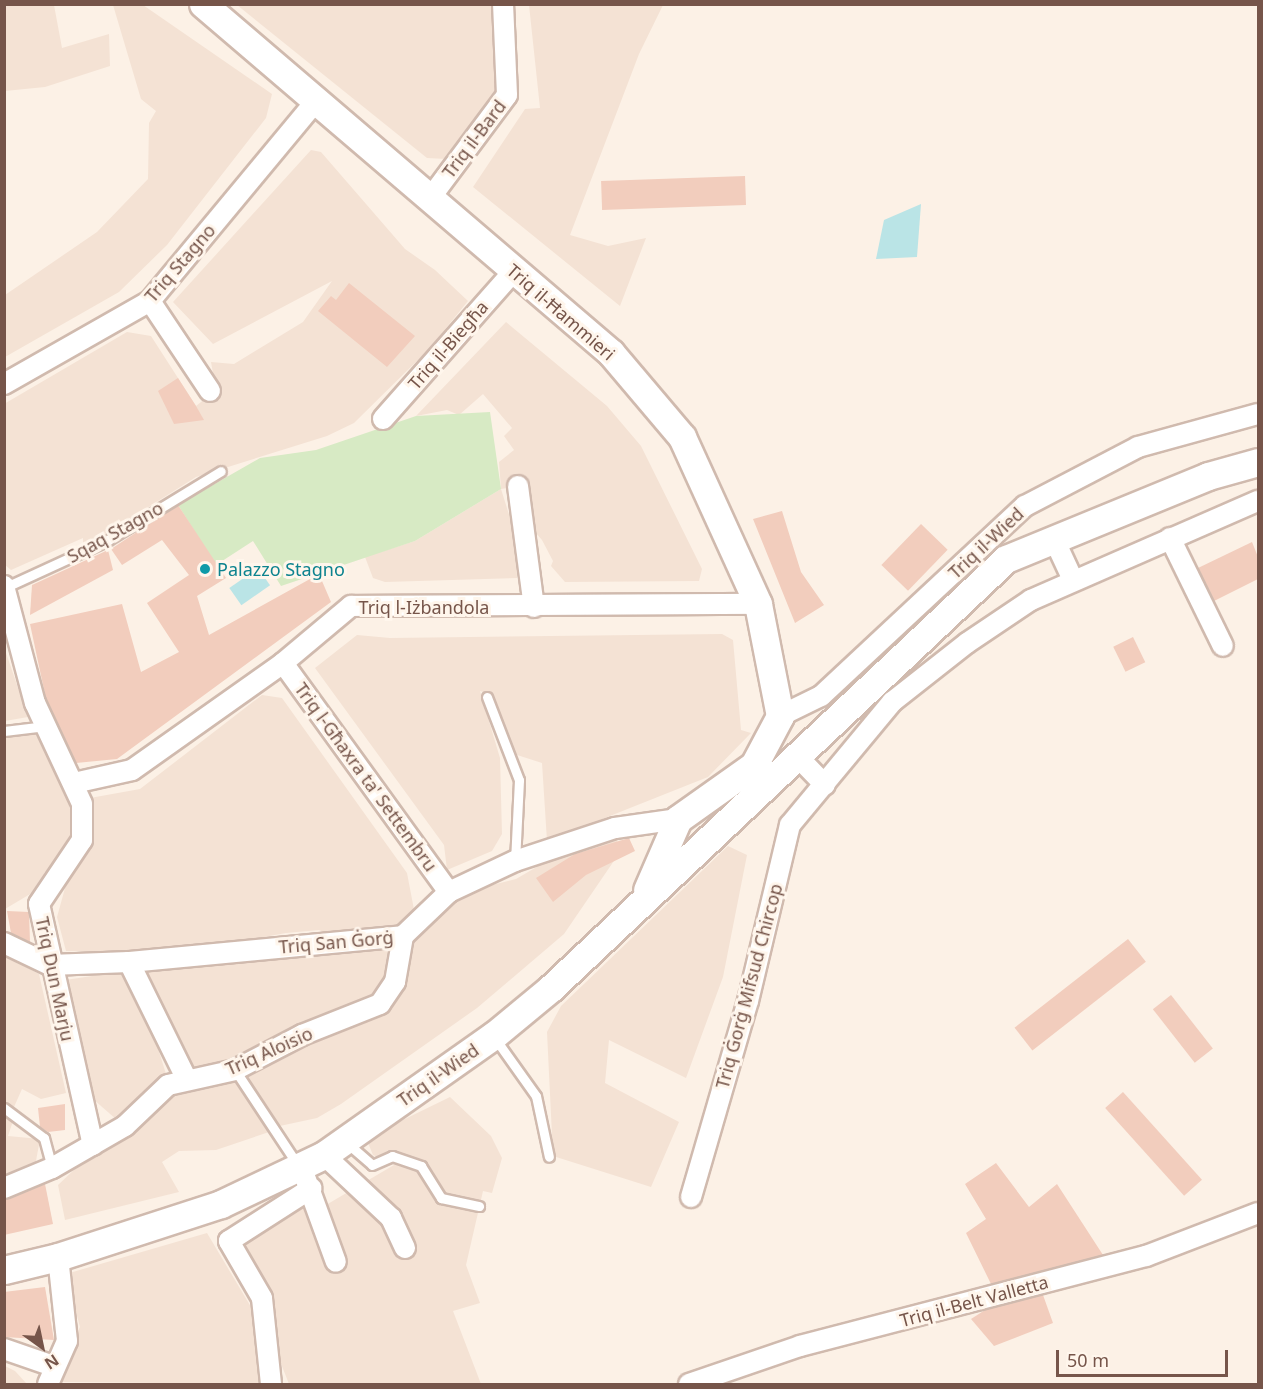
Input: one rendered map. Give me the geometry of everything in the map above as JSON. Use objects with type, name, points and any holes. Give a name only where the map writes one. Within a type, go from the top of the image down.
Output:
[{"type":"street","name":"Triq il-Ħammieri","points":[[203,4],[318,99],[611,353],[682,437],[758,604],[780,716]]},
{"type":"street","name":"Triq il-Bard","points":[[431,197],[507,95],[503,4]]},
{"type":"street","name":"Triq Stagno","points":[[4,384],[150,301],[318,99]]},
{"type":"street","name":"Triq il-Biegħa","points":[[383,419],[514,271]]},
{"type":"street","points":[[150,301],[210,391]]},
{"type":"street","name":"Triq il-Wied","points":[[780,716],[821,696],[1025,506],[1137,447],[1258,414]]},
{"type":"street","name":"Triq il-Wied","points":[[4,1270],[58,1257],[306,1178],[334,1148],[494,1036],[551,988],[1006,560],[1208,476],[1258,462]]},
{"type":"street","points":[[518,486],[534,607]]},
{"type":"street","points":[[797,756],[825,785],[892,702],[1031,600],[1258,501]]},
{"type":"street","points":[[1170,538],[1223,646]]},
{"type":"street","points":[[1054,540],[1073,580]]},
{"type":"street","name":"Triq Dun Marju","points":[[5,587],[35,703],[82,804],[82,840],[39,904],[50,965],[93,1145]]},
{"type":"street","name":"Triq l-Iżbandola","points":[[74,783],[132,770],[283,663],[351,606],[534,607],[758,604]]},
{"type":"street","name":"Triq l-Għaxra ta' Settembru","points":[[283,663],[448,892]]},
{"type":"street","name":"Triq San Ġorġ","points":[[4,943],[50,965],[129,962],[403,936],[448,892],[514,861],[615,828],[678,819],[754,765],[780,716]]},
{"type":"street","name":"Triq Ġorġ Mifsud Chircop","points":[[691,1197],[748,1001],[790,825],[825,785]]},
{"type":"street","points":[[643,899],[678,819]]},
{"type":"street","name":"Triq Aloisio","points":[[4,1188],[52,1168],[125,1126],[168,1085],[235,1070],[302,1035],[380,1004],[395,982],[403,936]]},
{"type":"street","points":[[129,962],[187,1080]]},
{"type":"street","points":[[334,1148],[391,1218],[405,1248]]},
{"type":"street","points":[[271,1384],[262,1298],[229,1241],[306,1178],[336,1262]]},
{"type":"street","name":"Triq il-Belt Valletta","points":[[689,1384],[801,1346],[1146,1256],[1258,1213]]},
{"type":"street","points":[[4,1349],[50,1375],[67,1341],[58,1257]]},
{"type":"lane","name":"Sqaq Stagno","points":[[5,587],[108,540],[221,471]]},
{"type":"lane","points":[[487,697],[519,780],[514,861]]},
{"type":"lane","points":[[4,731],[46,726]]},
{"type":"lane","points":[[494,1036],[536,1095],[549,1158]]},
{"type":"lane","points":[[235,1070],[306,1178]]},
{"type":"lane","points":[[4,1108],[44,1138],[52,1168]]},
{"type":"lane","points":[[334,1148],[372,1165],[392,1156],[422,1166],[441,1198],[479,1206]]},
{"type":"shaded area","points":[[4,5],[54,5],[62,48],[109,34],[110,66],[45,87],[5,91]]},
{"type":"shaded area","points":[[113,5],[143,5],[272,94],[266,118],[167,245],[119,292],[5,357],[5,295],[97,232],[148,179],[149,123],[156,111],[141,99]]},
{"type":"shaded area","points":[[237,5],[491,5],[498,89],[446,159],[427,158]]},
{"type":"shaded area","points":[[529,5],[663,5],[639,54],[570,235],[608,246],[646,238],[620,306],[473,187],[525,109],[540,108]]},
{"type":"shaded area","points":[[311,150],[321,152],[405,249],[435,270],[468,301],[429,349],[354,423],[327,436],[196,477],[109,532],[83,544],[83,538],[11,570],[4,564],[4,404],[127,332],[151,336],[196,406],[216,390],[211,362],[234,364],[303,322],[332,281],[213,344],[173,302]]},
{"type":"shaded area","points":[[506,322],[607,406],[641,446],[702,569],[699,581],[565,582],[551,566],[553,561],[542,540],[527,523],[525,479],[518,486],[501,489],[499,462],[514,450],[504,436],[512,428],[483,394],[459,415],[447,410],[416,416]]},
{"type":"shaded area","points":[[501,489],[516,537],[517,578],[385,582],[373,578],[365,557],[415,541]]},
{"type":"shaded area","points":[[722,634],[733,640],[741,730],[751,733],[708,777],[547,841],[542,763],[514,754],[507,744],[491,695],[480,691],[500,758],[502,834],[492,851],[447,870],[444,845],[315,668],[357,635],[390,638]]},
{"type":"shaded area","points":[[4,647],[28,717],[5,721],[4,721]]},
{"type":"shaded area","points":[[262,695],[282,698],[407,873],[416,920],[406,926],[335,937],[319,930],[286,933],[176,953],[172,947],[134,952],[66,951],[57,917],[90,798],[140,789]]},
{"type":"shaded area","points":[[35,734],[65,775],[73,830],[56,866],[44,873],[47,884],[5,909],[5,736]]},
{"type":"shaded area","points":[[616,836],[620,852],[564,934],[477,1008],[341,1104],[317,1118],[275,1127],[243,1072],[312,1037],[399,980],[416,929],[433,912],[484,887],[516,879],[547,861]]},
{"type":"shaded area","points":[[728,846],[747,855],[723,977],[686,1078],[609,1040],[605,1083],[679,1122],[651,1187],[553,1156],[547,1032],[561,1006]]},
{"type":"shaded area","points":[[386,944],[392,968],[384,992],[239,1055],[215,1069],[193,1072],[139,971]]},
{"type":"shaded area","points":[[4,955],[39,974],[66,1093],[41,1099],[22,1089],[14,1107],[5,1104]]},
{"type":"shaded area","points":[[120,972],[151,1026],[166,1074],[117,1120],[85,1092],[58,981]]},
{"type":"shaded area","points":[[237,1080],[269,1132],[216,1150],[179,1151],[162,1162],[179,1192],[65,1220],[58,1185],[76,1168],[159,1105],[178,1094]]},
{"type":"shaded area","points":[[450,1097],[491,1136],[502,1158],[492,1193],[483,1191],[466,1265],[480,1303],[453,1311],[481,1384],[289,1384],[274,1346],[269,1291],[242,1237],[294,1206],[326,1205],[394,1165],[373,1155],[366,1138]]},
{"type":"shaded area","points":[[4,1118],[13,1121],[8,1136],[40,1139],[34,1172],[5,1178]]},
{"type":"shaded area","points":[[207,1233],[254,1312],[263,1384],[59,1382],[58,1372],[80,1327],[66,1274]]},
{"type":"shaded area","points":[[5,1366],[15,1371],[27,1384],[5,1384]]},
{"type":"green space","points":[[490,412],[501,489],[415,541],[281,586],[253,541],[216,565],[178,505],[260,458],[316,450],[416,416]]},
{"type":"water","points":[[921,204],[917,257],[876,259],[884,220]]},
{"type":"water","points":[[258,568],[270,585],[241,605],[229,588]]},
{"type":"building","points":[[745,176],[746,205],[602,210],[601,181]]},
{"type":"building","points":[[349,283],[415,336],[387,367],[318,311],[331,296],[336,300]]},
{"type":"building","points":[[178,378],[204,420],[174,424],[158,391]]},
{"type":"building","points":[[178,505],[226,578],[197,596],[209,635],[319,574],[331,602],[117,759],[76,763],[46,699],[30,624],[122,604],[141,672],[179,652],[147,603],[189,575],[162,540],[122,565],[111,549]]},
{"type":"building","points":[[782,511],[801,572],[824,605],[795,623],[753,519]]},
{"type":"building","points":[[921,524],[948,550],[908,591],[881,565]]},
{"type":"building","points":[[1252,542],[1258,557],[1258,579],[1214,601],[1198,568]]},
{"type":"building","points":[[108,550],[113,570],[30,615],[32,585]]},
{"type":"building","points":[[1133,637],[1145,662],[1126,672],[1113,647]]},
{"type":"building","points":[[629,838],[635,851],[586,875],[553,902],[536,878],[575,854]]},
{"type":"building","points":[[7,911],[29,912],[30,942],[11,933]]},
{"type":"building","points":[[1128,939],[1146,962],[1032,1051],[1015,1028]]},
{"type":"building","points":[[1171,995],[1213,1049],[1195,1063],[1153,1009]]},
{"type":"building","points":[[1123,1092],[1202,1180],[1184,1196],[1105,1108]]},
{"type":"building","points":[[65,1104],[65,1130],[48,1132],[40,1127],[38,1108]]},
{"type":"building","points":[[996,1163],[1029,1207],[1057,1184],[1103,1255],[991,1284],[966,1233],[986,1219],[965,1184]]},
{"type":"building","points":[[45,1184],[53,1224],[4,1235],[4,1200]]},
{"type":"building","points":[[45,1287],[54,1340],[4,1337],[4,1292]]},
{"type":"building","points":[[1043,1295],[1053,1323],[994,1346],[971,1319],[985,1310]]},
{"type":"place","name":"Palazzo Stagno","points":[[205,569]]}]
